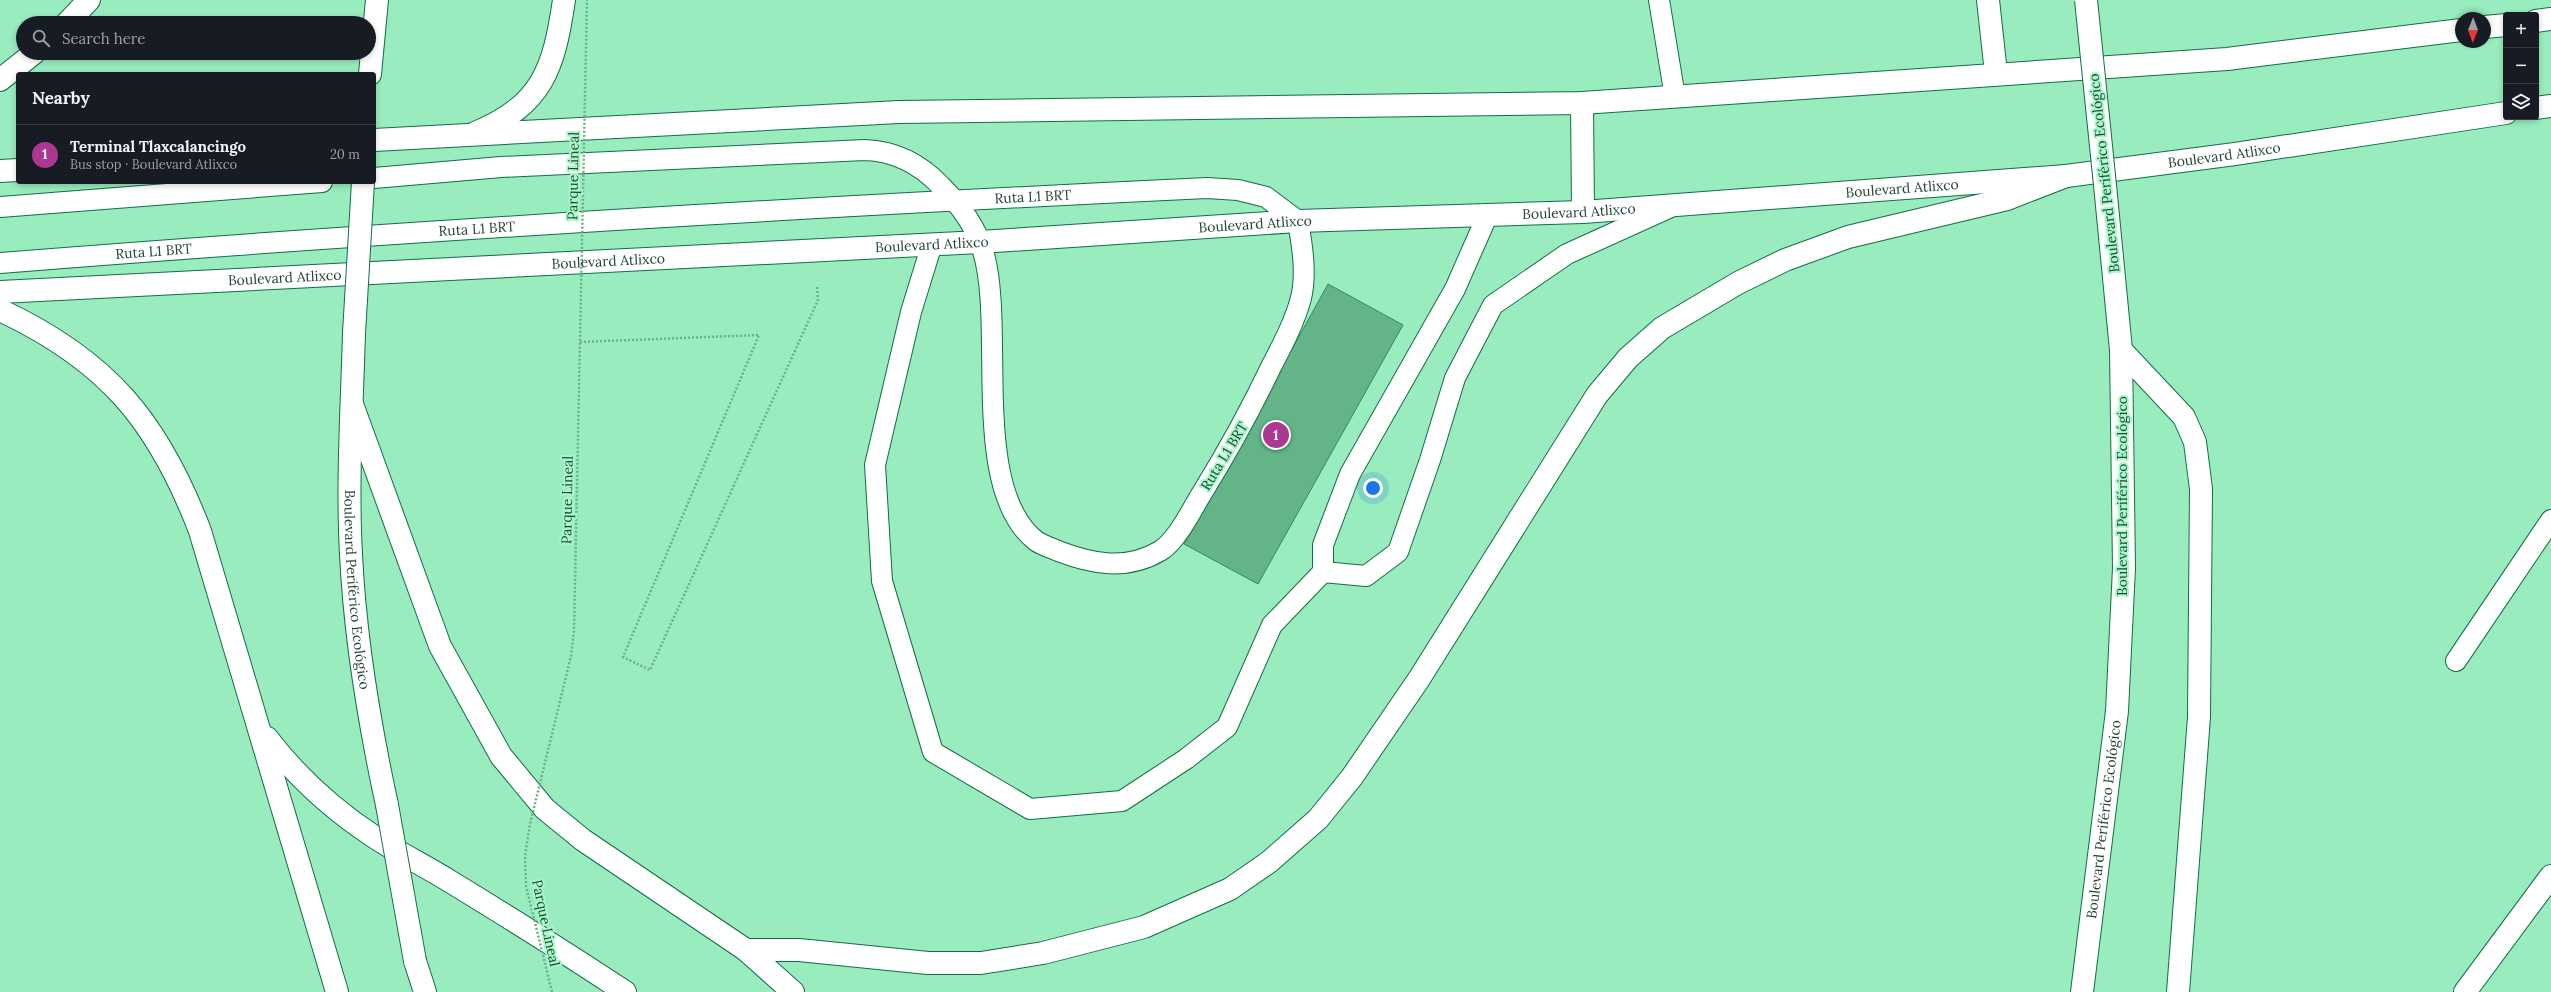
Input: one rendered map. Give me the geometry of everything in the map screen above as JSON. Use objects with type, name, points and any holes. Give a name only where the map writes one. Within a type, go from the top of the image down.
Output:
[{"type":"main road","points":[[74,16],[89,0]]},
{"type":"main road","points":[[376,16],[377,0]]},
{"type":"main road","points":[[475,133],[498,124],[517,110],[534,93],[545,77],[558,42],[564,0]]},
{"type":"main road","points":[[1988,0],[1996,73]]},
{"type":"main road","name":"Boulevard Periférico Ecológico","points":[[2082,992],[2118,711],[2124,568],[2121,350],[2086,0]]},
{"type":"main road","points":[[2539,21],[2551,19]]},
{"type":"main road","points":[[2491,26],[2503,25]]},
{"type":"main road","points":[[376,140],[475,133],[899,112],[1582,103],[1996,73],[2227,59],[2455,31]]},
{"type":"main road","points":[[0,80],[25,60]]},
{"type":"main road","points":[[1582,103],[1583,212]]},
{"type":"main road","points":[[2539,108],[2551,106]]},
{"type":"main road","name":"Boulevard Atlixco","points":[[0,292],[980,242],[1298,221],[1583,212],[2066,176],[2235,154],[2503,113]]},
{"type":"main road","points":[[0,171],[16,170]]},
{"type":"main road","points":[[746,950],[799,950],[928,963],[981,963],[1043,953],[1144,927],[1230,889],[1269,862],[1318,819],[1352,777],[1419,679],[1597,395],[1628,358],[1662,328],[1738,283],[1786,260],[1848,237],[2007,199],[2066,176]]},
{"type":"main road","name":"Boulevard Periférico Ecológico","points":[[364,184],[354,333],[351,553],[357,631],[368,716],[387,805],[415,961],[425,992]]},
{"type":"main road","points":[[0,310],[39,328],[77,353],[105,377],[130,404],[168,458],[187,497],[200,531],[337,992]]},
{"type":"main road","points":[[2121,350],[2184,417],[2194,442],[2201,489],[2199,718],[2178,992]]},
{"type":"main road","points":[[352,404],[440,646],[501,756],[545,809],[583,840],[746,950],[793,992]]},
{"type":"main road","points":[[259,728],[285,761],[314,791],[343,815],[374,837],[452,882],[625,992]]},
{"type":"main road","points":[[2465,992],[2551,876]]},
{"type":"lane","points":[[1659,0],[1675,97]]},
{"type":"lane","name":"Ruta L1 BRT","points":[[0,263],[254,243],[955,200],[1207,188],[1238,190],[1266,196],[1298,221],[1303,265],[1302,297],[1288,332],[1241,429],[1182,526],[1162,550],[1141,560],[1114,565],[1085,561],[1037,542],[1022,527],[1004,491],[996,446],[987,273],[980,242],[955,200],[927,172],[913,162],[895,154],[881,151],[501,167],[376,178]]},
{"type":"lane","points":[[0,207],[296,184]]},
{"type":"lane","points":[[1323,572],[1366,576],[1398,552],[1430,460],[1455,378],[1493,305],[1567,254],[1675,205]]},
{"type":"lane","points":[[932,244],[911,312],[875,465],[882,581],[933,752],[1030,809],[1122,801],[1186,759],[1227,727],[1272,624],[1323,572],[1322,545],[1350,474],[1455,289],[1488,214]]},
{"type":"lane","points":[[2456,660],[2551,520]]},
{"type":"path","name":"Parque Lineal","points":[[552,992],[526,886],[525,856],[530,824],[571,656],[574,631],[587,0]]},
{"type":"path","points":[[580,342],[759,335],[623,657],[650,670],[818,300],[816,250]]},
{"type":"building","points":[[1328,284],[1403,325],[1258,584],[1184,544]]},
{"type":"place","name":"Terminal Tlaxcalancingo","points":[[1276,435]]}]
